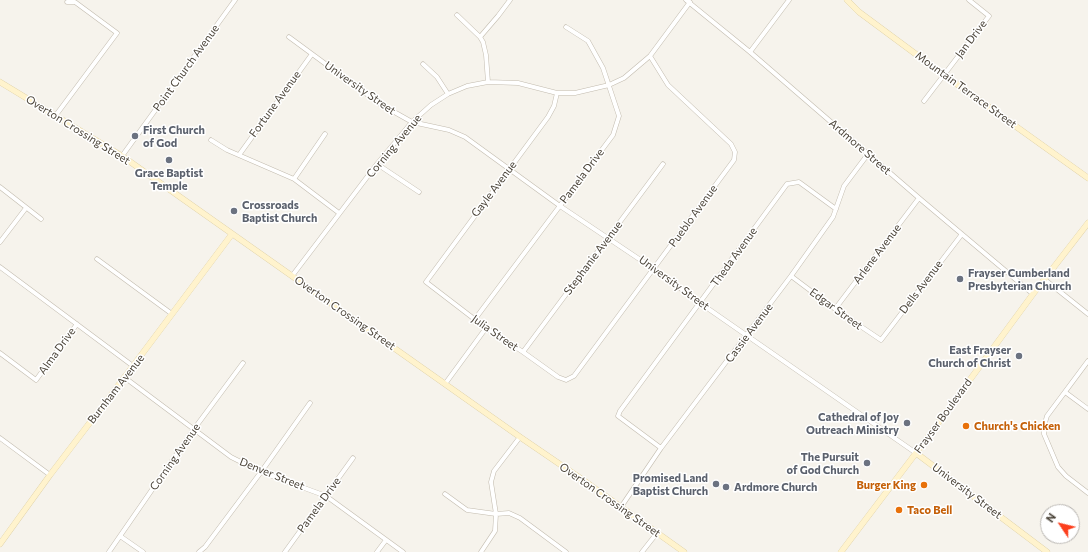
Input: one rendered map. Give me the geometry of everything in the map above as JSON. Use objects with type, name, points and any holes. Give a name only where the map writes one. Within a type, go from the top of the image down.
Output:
[{"type":"street","name":"Point Church Avenue","points":[[122,156],[235,0]]},
{"type":"street","points":[[480,37],[510,0]]},
{"type":"street","points":[[750,52],[789,0]]},
{"type":"street","name":"Mountain Terrace Street","points":[[847,0],[859,12],[944,75],[1088,178]]},
{"type":"street","name":"Jan Drive","points":[[924,101],[989,16],[969,0]]},
{"type":"street","name":"Ardmore Street","points":[[688,1],[750,52],[1033,294]]},
{"type":"street","name":"Corning Avenue","points":[[292,276],[377,164],[412,122],[431,105],[448,94],[467,86],[488,82],[518,83],[557,93],[575,94],[608,85],[624,78],[650,56],[688,1]]},
{"type":"street","points":[[56,115],[117,33],[75,2],[67,2]]},
{"type":"street","points":[[457,15],[480,37],[483,42],[486,55],[488,82]]},
{"type":"street","name":"Pamela Drive","points":[[475,319],[613,135],[619,116],[603,68],[588,41],[566,27]]},
{"type":"street","name":"University Street","points":[[289,36],[380,104],[412,122],[449,130],[464,138],[916,453],[1047,552]]},
{"type":"street","name":"Fortune Avenue","points":[[238,155],[312,54]]},
{"type":"street","name":"Pueblo Avenue","points":[[566,380],[574,376],[734,160],[735,152],[730,144],[668,85],[650,56]]},
{"type":"street","points":[[423,64],[437,77],[448,94]]},
{"type":"street","name":"Overton Crossing Street","points":[[0,82],[122,156],[684,552]]},
{"type":"street","name":"Gayle Avenue","points":[[426,282],[548,117],[554,106],[557,93]]},
{"type":"street","points":[[294,180],[325,134]]},
{"type":"street","points":[[211,140],[227,150],[294,180],[339,213]]},
{"type":"street","name":"Cassie Avenue","points":[[621,507],[661,448],[834,217],[844,186],[868,154]]},
{"type":"street","points":[[377,164],[419,192]]},
{"type":"street","name":"Stephanie Avenue","points":[[523,352],[663,164]]},
{"type":"street","name":"Theda Avenue","points":[[661,448],[618,416],[620,410],[787,184],[799,182],[836,209]]},
{"type":"street","points":[[0,187],[41,219]]},
{"type":"street","name":"Arlene Avenue","points":[[835,309],[919,198]]},
{"type":"street","points":[[0,242],[26,208]]},
{"type":"street","name":"Frayser Boulevard","points":[[841,552],[1033,294],[1088,223]]},
{"type":"street","name":"Burnham Avenue","points":[[0,544],[50,475],[124,377],[134,366],[232,234]]},
{"type":"street","name":"Dells Avenue","points":[[881,340],[962,234]]},
{"type":"street","points":[[97,259],[172,314]]},
{"type":"street","points":[[0,267],[134,366]]},
{"type":"street","name":"Edgar Street","points":[[791,276],[835,309],[881,340]]},
{"type":"street","points":[[1044,280],[1088,314]]},
{"type":"street","name":"Julia Street","points":[[426,282],[486,328],[558,377],[566,380]]},
{"type":"street","name":"Alma Drive","points":[[0,354],[36,380],[77,324]]},
{"type":"street","points":[[445,384],[486,328]]},
{"type":"street","points":[[1088,361],[1047,416],[1044,426],[1044,434],[1058,467],[1066,476],[1088,493]]},
{"type":"street","name":"Corning Avenue","points":[[109,552],[194,429],[243,363]]},
{"type":"street","name":"Denver Street","points":[[124,377],[231,457],[261,472],[326,496],[403,552]]},
{"type":"street","points":[[1065,392],[1088,409]]},
{"type":"street","points":[[199,552],[205,547],[261,472],[310,403]]},
{"type":"street","points":[[480,552],[495,531],[496,514],[491,482],[494,471],[520,437]]},
{"type":"street","points":[[0,438],[50,475]]},
{"type":"street","name":"Pamela Drive","points":[[285,552],[354,458]]},
{"type":"street","points":[[445,494],[467,510],[496,514],[509,513],[520,518],[566,552]]},
{"type":"street","points":[[642,552],[657,533]]},
{"type":"street","points":[[120,536],[143,552]]},
{"type":"street","points":[[377,552],[386,540]]},
{"type":"place","name":"First Church of God","points":[[135,136]]},
{"type":"place","name":"Grace Baptist Temple","points":[[169,160]]},
{"type":"place","name":"Crossroads Baptist Church","points":[[234,211]]},
{"type":"place","name":"Frayser Cumberland Presbyterian Church","points":[[960,279]]},
{"type":"place","name":"East Frayser Church of Christ","points":[[1019,356]]},
{"type":"place","name":"Cathedral of Joy Outreach Ministry","points":[[907,423]]},
{"type":"place","name":"Church's Chicken","points":[[966,426]]},
{"type":"place","name":"The Pursuit of God Church","points":[[867,463]]},
{"type":"place","name":"Promised Land Baptist Church","points":[[716,484]]},
{"type":"place","name":"Burger King","points":[[924,485]]},
{"type":"place","name":"Ardmore Church","points":[[726,487]]},
{"type":"place","name":"Taco Bell","points":[[899,510]]}]
